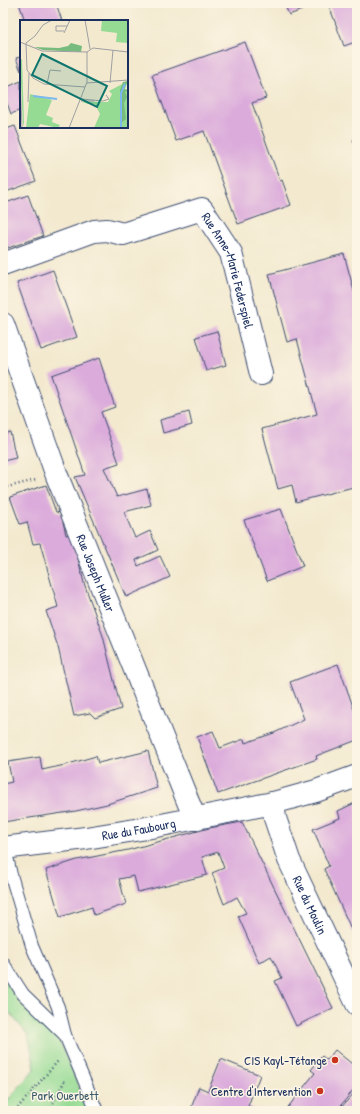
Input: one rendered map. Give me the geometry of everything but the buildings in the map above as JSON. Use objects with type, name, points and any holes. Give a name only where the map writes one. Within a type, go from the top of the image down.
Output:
[{"type":"street","name":"Rue Anne-Marie Federspiel","points":[[3,264],[94,231],[107,230],[122,234],[202,209],[231,253],[261,374]]},
{"type":"street","name":"Rue Joseph Muller","points":[[3,324],[57,476],[195,819]]},
{"type":"street","name":"Rue du Faubourg","points":[[4,848],[86,838],[195,819],[273,803],[316,791],[357,776]]},
{"type":"street","name":"Rue du Moulin","points":[[273,803],[275,818],[289,860],[357,1004]]},
{"type":"lane","points":[[4,848],[32,946],[58,1007],[70,1048],[97,1111]]},
{"type":"lane","points":[[3,963],[23,994],[65,1035]]},
{"type":"path","points":[[3,488],[57,476]]},
{"type":"path","points":[[15,1111],[70,1048]]},
{"type":"path","points":[[52,1111],[53,1103],[75,1060]]},
{"type":"green space","name":"Park Ouerbett","points":[[3,976],[18,999],[60,1041],[89,1111],[3,1111],[3,1106],[35,1068],[28,1035],[3,1005]]},
{"type":"place","name":"CIS Kayl-Tétange","points":[[335,1060]]},
{"type":"place","name":"Centre d'Intervention","points":[[320,1091]]}]
